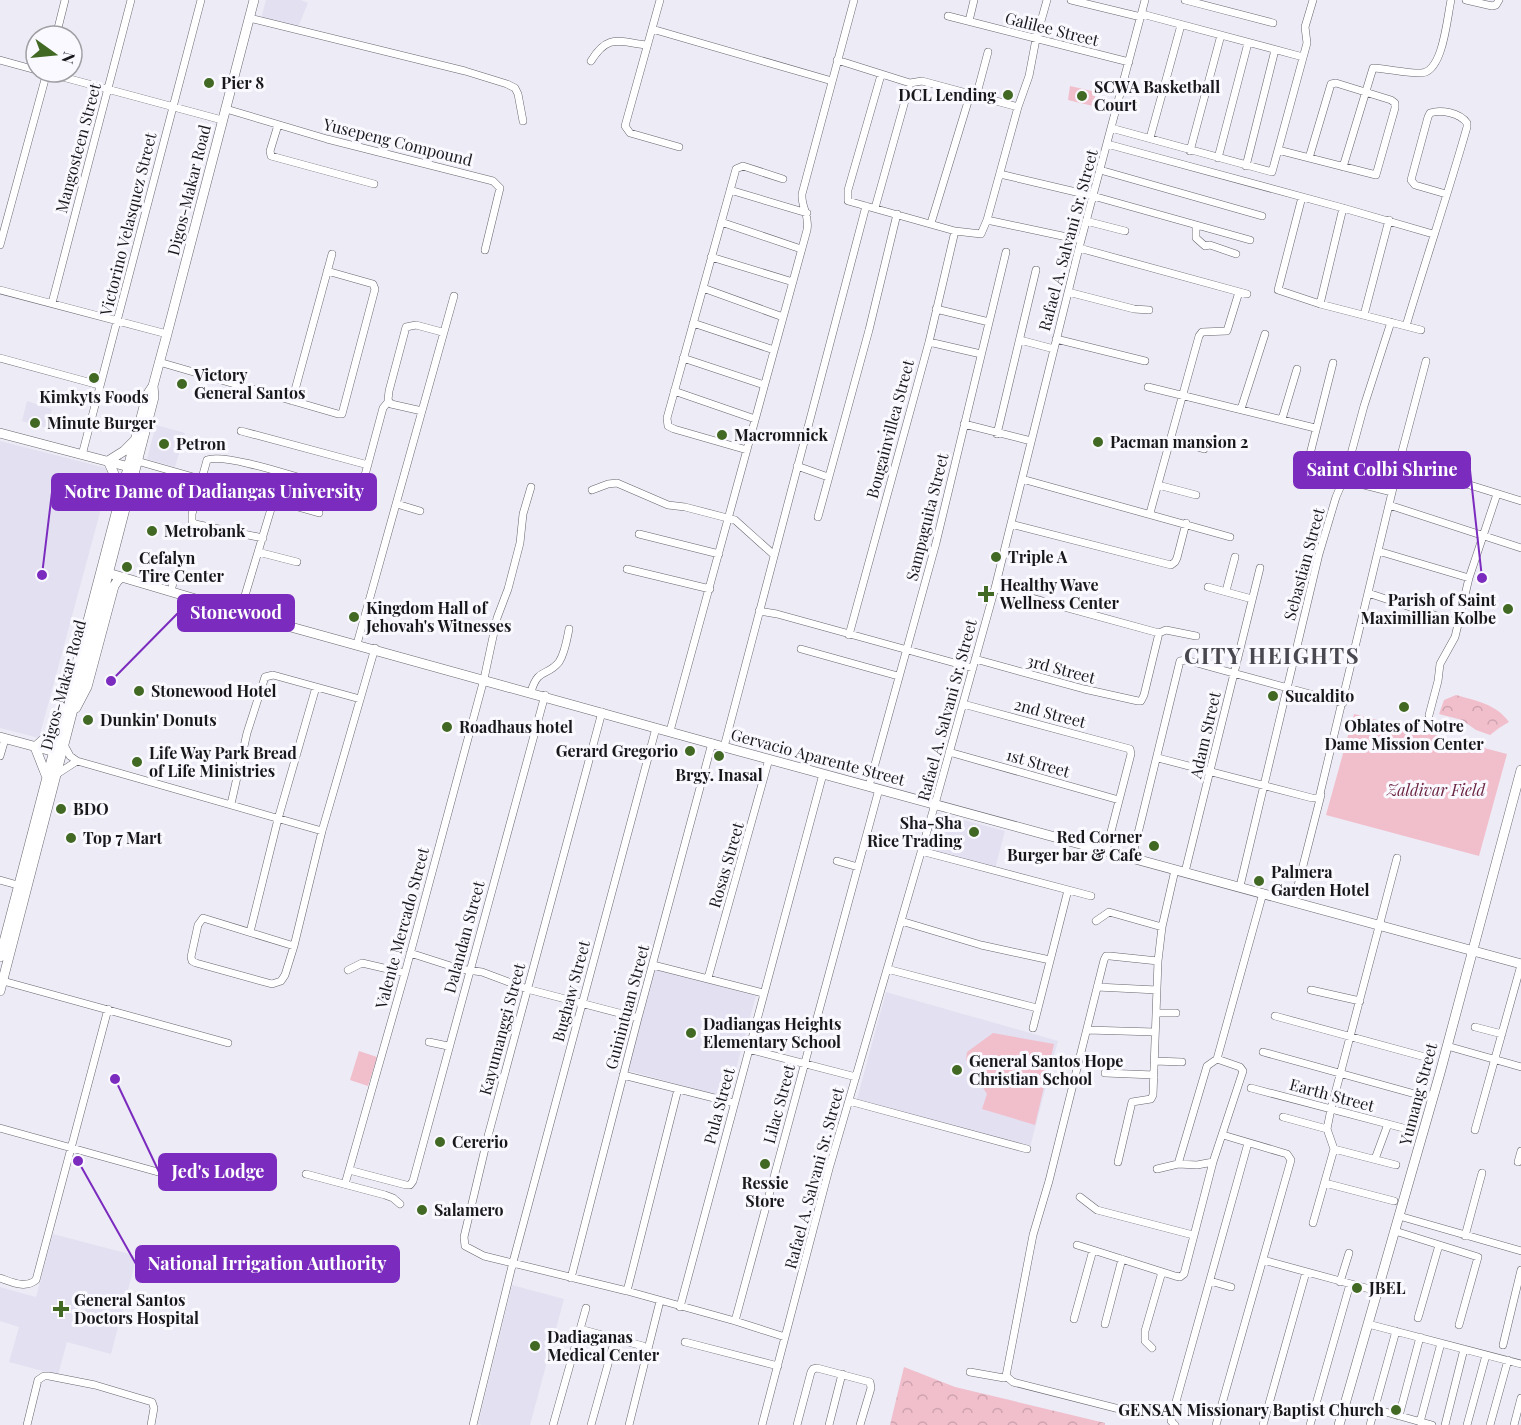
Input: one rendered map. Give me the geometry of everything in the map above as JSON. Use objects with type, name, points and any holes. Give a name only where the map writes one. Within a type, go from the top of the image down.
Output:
[{"type":"main road","name":"Digos-Makar Road","points":[[57,752],[63,743],[108,573],[134,466],[154,397],[153,386],[159,362],[254,0]]},
{"type":"main road","name":"Digos-Makar Road","points":[[0,957],[22,886],[51,776],[60,725],[122,490],[134,466],[135,440],[147,395],[153,386]]},
{"type":"main road","points":[[0,433],[134,466]]},
{"type":"main road","points":[[108,461],[124,451],[135,440]]},
{"type":"main road","points":[[108,461],[122,490]]},
{"type":"main road","name":"Gervacio Aparente Street","points":[[108,573],[724,747],[1521,964]]},
{"type":"main road","points":[[69,720],[87,687],[114,586],[123,577]]},
{"type":"main road","points":[[35,747],[60,725]]},
{"type":"main road","points":[[2,738],[57,752]]},
{"type":"main road","points":[[35,747],[51,776]]},
{"type":"main road","name":"Yumang Street","points":[[1339,1425],[1447,1046],[1521,770]]},
{"type":"main road","name":"Digos-Makar Road","points":[[1,986],[22,886]]},
{"type":"street","points":[[59,24],[65,0]]},
{"type":"street","name":"Mangosteen Street","points":[[52,303],[131,0]]},
{"type":"street","name":"Victorino Velasquez Street","points":[[82,455],[201,0]]},
{"type":"street","points":[[660,0],[625,126],[630,133],[679,147]]},
{"type":"street","points":[[670,731],[793,282],[808,222],[807,213],[802,205],[802,194],[854,0]]},
{"type":"street","points":[[969,21],[974,0]]},
{"type":"street","points":[[881,75],[847,197],[851,203],[955,231],[979,235],[987,220],[1018,107],[1029,76],[1047,0]]},
{"type":"street","points":[[1071,0],[1141,15],[1303,57]]},
{"type":"street","name":"Rafael A. Salvani Sr. Street","points":[[762,1425],[849,1101],[973,668],[1080,244],[1146,0]]},
{"type":"street","points":[[1185,0],[1273,23]]},
{"type":"street","points":[[1111,128],[1272,172],[1308,38],[1305,27],[1313,0]]},
{"type":"street","points":[[1343,167],[1373,68],[1422,74],[1432,69],[1440,54],[1451,0]]},
{"type":"street","points":[[1466,0],[1492,6],[1496,5],[1499,0]]},
{"type":"street","name":"Galilee Street","points":[[948,16],[1129,62]]},
{"type":"street","points":[[249,18],[455,68],[507,84],[518,94],[523,121]]},
{"type":"street","points":[[1150,138],[1181,25]]},
{"type":"street","points":[[652,29],[832,81]]},
{"type":"street","points":[[1190,151],[1221,35]]},
{"type":"street","points":[[591,61],[599,48],[610,42],[647,45]]},
{"type":"street","points":[[1218,158],[1248,43]]},
{"type":"street","points":[[1246,166],[1275,50]]},
{"type":"street","points":[[931,223],[988,52]]},
{"type":"street","points":[[0,60],[24,67]]},
{"type":"street","points":[[837,60],[910,83],[922,81],[1018,107]]},
{"type":"street","points":[[84,83],[222,120]]},
{"type":"street","points":[[875,208],[910,83]]},
{"type":"street","points":[[1278,150],[1374,176],[1378,170],[1395,106],[1393,101],[1336,83],[1329,85],[1309,158]]},
{"type":"street","points":[[0,245],[43,84]]},
{"type":"street","name":"Yusepeng Compound","points":[[226,109],[327,139],[493,181],[500,188],[499,199],[485,250]]},
{"type":"street","points":[[1406,326],[1433,234],[1446,194],[1467,123],[1460,117],[1437,111],[1430,113],[1428,117],[1411,180],[1415,185],[1446,194]]},
{"type":"street","points":[[278,125],[270,151],[271,156],[374,183]]},
{"type":"street","points":[[1107,144],[1433,234]]},
{"type":"street","points":[[747,450],[670,428],[667,418],[736,169],[743,166],[783,180]]},
{"type":"street","points":[[1100,171],[1262,216]]},
{"type":"street","points":[[1000,174],[1093,196],[1251,240]]},
{"type":"street","points":[[730,190],[807,213]]},
{"type":"street","points":[[1302,197],[1278,290],[1320,304],[1421,330]]},
{"type":"street","points":[[724,747],[866,206]]},
{"type":"street","points":[[1320,304],[1343,208]]},
{"type":"street","points":[[818,518],[866,341],[897,214]]},
{"type":"street","points":[[987,220],[1080,244],[1247,294]]},
{"type":"street","points":[[1364,315],[1389,220]]},
{"type":"street","points":[[1086,221],[1125,231]]},
{"type":"street","points":[[721,222],[801,249]]},
{"type":"street","points":[[1196,225],[1197,238],[1205,246],[1210,245],[1236,254]]},
{"type":"street","name":"Bougainvillea Street","points":[[849,635],[929,342],[955,231]]},
{"type":"street","name":"Sampaguita Street","points":[[869,786],[936,543],[1006,252]]},
{"type":"street","points":[[292,401],[332,254]]},
{"type":"street","points":[[711,257],[793,282]]},
{"type":"street","points":[[997,434],[1036,270]]},
{"type":"street","points":[[159,362],[342,414],[345,410],[375,289],[373,284],[327,271]]},
{"type":"street","points":[[703,288],[783,317]]},
{"type":"street","points":[[0,290],[167,334]]},
{"type":"street","points":[[1068,292],[1134,309],[1149,310]]},
{"type":"street","points":[[1150,513],[1200,333],[1227,331],[1239,292]]},
{"type":"street","points":[[357,644],[442,332],[454,296]]},
{"type":"street","points":[[936,309],[989,322]]},
{"type":"street","name":"Sebastian Street","points":[[1240,886],[1319,554],[1391,322]]},
{"type":"street","points":[[693,323],[774,350]]},
{"type":"street","points":[[263,538],[195,524],[192,521],[207,460],[214,458],[291,474],[358,494],[383,408],[388,402],[388,390],[406,327],[416,325],[442,332]]},
{"type":"street","points":[[1241,409],[1265,334]]},
{"type":"street","points":[[1056,339],[1145,362]]},
{"type":"street","points":[[1020,340],[1054,349]]},
{"type":"street","points":[[929,342],[981,354]]},
{"type":"street","points":[[0,358],[99,385]]},
{"type":"street","points":[[683,358],[764,386]]},
{"type":"street","points":[[1294,901],[1399,463],[1426,361]]},
{"type":"street","points":[[1333,363],[1308,459],[1310,466],[1392,492]]},
{"type":"street","points":[[1282,419],[1297,369]]},
{"type":"street","points":[[1148,387],[1315,428]]},
{"type":"street","points":[[674,391],[755,419]]},
{"type":"street","points":[[388,402],[422,411]]},
{"type":"street","points":[[964,424],[1031,441]]},
{"type":"street","points":[[241,431],[368,465]]},
{"type":"street","points":[[1170,439],[1203,448]]},
{"type":"street","points":[[1399,463],[1521,501]]},
{"type":"street","points":[[134,466],[201,479],[319,513]]},
{"type":"street","points":[[797,466],[828,477]]},
{"type":"street","points":[[1022,479],[1230,537]]},
{"type":"street","points":[[592,490],[617,483],[668,505],[729,518],[742,525],[774,555]]},
{"type":"street","points":[[1158,485],[1196,495]]},
{"type":"street","name":"Valente Mercado Street","points":[[345,1184],[405,973],[484,679],[497,618],[508,589],[520,543],[521,523],[531,487]]},
{"type":"street","points":[[1429,715],[1440,664],[1453,642],[1468,579],[1497,494]]},
{"type":"street","points":[[240,612],[274,499]]},
{"type":"street","points":[[397,504],[420,511]]},
{"type":"street","points":[[1389,505],[1521,548]]},
{"type":"street","points":[[1011,524],[1171,565],[1177,558],[1186,523]]},
{"type":"street","points":[[639,534],[719,554]]},
{"type":"street","points":[[1378,551],[1468,579]]},
{"type":"street","points":[[258,552],[297,562]]},
{"type":"street","points":[[1226,591],[1235,557]]},
{"type":"street","name":"Adam Street","points":[[1185,872],[1260,568]]},
{"type":"street","points":[[627,569],[710,589]]},
{"type":"street","points":[[171,591],[175,575]]},
{"type":"street","points":[[1208,587],[1252,599]]},
{"type":"street","points":[[994,588],[1159,633],[1166,630],[1196,636]]},
{"type":"street","points":[[1368,593],[1458,623]]},
{"type":"street","points":[[759,611],[973,668]]},
{"type":"street","points":[[531,692],[536,677],[561,660],[569,629]]},
{"type":"street","name":"3rd Street","points":[[975,659],[1083,689],[1130,700],[1141,700],[1159,633]]},
{"type":"street","points":[[294,946],[203,918],[198,926],[191,952],[192,960],[276,984],[285,975],[294,946],[322,831],[375,648]]},
{"type":"street","points":[[801,649],[898,676]]},
{"type":"street","points":[[1132,858],[1180,661],[1186,660],[1343,703]]},
{"type":"street","points":[[231,804],[247,733],[265,677],[273,675],[360,699]]},
{"type":"street","points":[[250,932],[278,819],[316,687]]},
{"type":"street","name":"Dalandan Street","points":[[349,1170],[410,1185],[413,1181],[544,695]]},
{"type":"street","name":"2nd Street","points":[[963,704],[1130,749],[1131,754],[1119,800]]},
{"type":"street","name":"Kayumanggi Street","points":[[602,712],[488,1136],[464,1241],[465,1246],[475,1252],[627,1291],[785,1337]]},
{"type":"street","name":"Bughaw Street","points":[[473,1425],[513,1262],[656,728]]},
{"type":"street","points":[[0,756],[2,738]]},
{"type":"street","points":[[63,743],[70,756],[77,761],[322,831]]},
{"type":"street","name":"Guinintuan Street","points":[[571,1278],[712,743]]},
{"type":"street","name":"1st Street","points":[[949,752],[1119,800]]},
{"type":"street","points":[[1158,758],[1316,799],[1321,795]]},
{"type":"street","name":"Rosas Street","points":[[708,978],[770,759]]},
{"type":"street","points":[[51,776],[77,761]]},
{"type":"street","name":"Pula Street","points":[[680,1307],[823,774]]},
{"type":"street","name":"Lilac Street","points":[[735,1321],[879,789]]},
{"type":"street","points":[[1106,851],[1119,800]]},
{"type":"street","points":[[921,851],[1091,896]]},
{"type":"street","points":[[1313,1223],[1334,1149],[1327,1129],[1331,1109],[1397,858]]},
{"type":"street","points":[[837,861],[858,867]]},
{"type":"street","points":[[1118,1162],[1130,1106],[1134,1100],[1153,1098],[1158,961],[1162,927],[1175,870]]},
{"type":"street","points":[[0,880],[22,886]]},
{"type":"street","points":[[1033,1028],[1068,890]]},
{"type":"street","points":[[1178,1164],[1207,1066],[1217,1059],[1263,893]]},
{"type":"street","points":[[1096,921],[1109,912],[1162,927]]},
{"type":"street","points":[[901,921],[993,948],[1050,960]]},
{"type":"street","points":[[410,953],[460,969],[482,972],[582,1004],[638,1018]]},
{"type":"street","points":[[1006,1376],[1033,1235],[1049,1181],[1106,956],[1158,961]]},
{"type":"street","points":[[348,970],[362,963],[405,973]]},
{"type":"street","points":[[1475,1130],[1521,964]]},
{"type":"street","points":[[652,965],[763,993]]},
{"type":"street","points":[[887,969],[1037,1008]]},
{"type":"street","points":[[1,986],[108,1009],[228,1043]]},
{"type":"street","points":[[1097,987],[1157,990]]},
{"type":"street","points":[[1311,990],[1360,1001]]},
{"type":"street","points":[[0,1278],[24,1285],[36,1280],[108,1009]]},
{"type":"street","points":[[1156,1013],[1176,1013]]},
{"type":"street","points":[[1275,1016],[1425,1057]]},
{"type":"street","points":[[1475,1027],[1502,1034]]},
{"type":"street","points":[[1087,1030],[1155,1032]]},
{"type":"street","points":[[429,1042],[448,1046]]},
{"type":"street","points":[[1447,1046],[1521,1067]]},
{"type":"street","points":[[748,1049],[856,1077]]},
{"type":"street","points":[[1263,1052],[1415,1094]]},
{"type":"street","points":[[1077,1245],[1175,1276],[1182,1276],[1243,1069],[1217,1059]]},
{"type":"street","points":[[1154,1061],[1182,1062]]},
{"type":"street","points":[[1105,1073],[1154,1075]]},
{"type":"street","points":[[623,1075],[734,1103]]},
{"type":"street","name":"Earth Street","points":[[1251,1088],[1407,1129]]},
{"type":"street","points":[[627,1291],[678,1089]]},
{"type":"street","points":[[849,1101],[1027,1149]]},
{"type":"street","points":[[1283,1117],[1327,1129]]},
{"type":"street","points":[[1375,1159],[1388,1124]]},
{"type":"street","points":[[0,1128],[158,1172]]},
{"type":"street","points":[[1216,1425],[1291,1160],[1287,1154],[1223,1135]]},
{"type":"street","points":[[1176,1425],[1171,1421],[1172,1416],[1248,1143]]},
{"type":"street","points":[[1334,1149],[1396,1165]]},
{"type":"street","points":[[1518,1162],[1521,1151]]},
{"type":"street","points":[[1157,1169],[1178,1164],[1197,1165],[1214,1162]]},
{"type":"street","points":[[1465,1236],[1482,1173]]},
{"type":"street","points":[[306,1174],[390,1196],[400,1204]]},
{"type":"street","points":[[1325,1183],[1394,1201]]},
{"type":"street","points":[[1080,1197],[1092,1207],[1102,1211],[1193,1235]]},
{"type":"street","points":[[1399,1216],[1521,1251]]},
{"type":"street","points":[[1395,1231],[1475,1254],[1478,1257],[1459,1325]]},
{"type":"street","points":[[1418,1318],[1439,1245]]},
{"type":"street","points":[[1074,1319],[1094,1250]]},
{"type":"street","points":[[1340,1282],[1349,1253]]},
{"type":"street","points":[[1105,1324],[1122,1259]]},
{"type":"street","points":[[1263,1260],[1377,1291]]},
{"type":"street","points":[[1503,1345],[1521,1270]]},
{"type":"street","points":[[1152,1348],[1145,1341],[1145,1331],[1162,1272]]},
{"type":"street","points":[[1263,1425],[1306,1272]]},
{"type":"street","points":[[1210,1281],[1231,1287]]},
{"type":"street","points":[[1310,1425],[1350,1284]]},
{"type":"street","points":[[629,1425],[660,1301]]},
{"type":"street","points":[[553,1425],[586,1308]]},
{"type":"street","points":[[1368,1324],[1521,1364]]},
{"type":"street","points":[[580,1329],[643,1346],[648,1351]]},
{"type":"street","points":[[1371,1425],[1396,1331]]},
{"type":"street","points":[[1400,1416],[1420,1337]]},
{"type":"street","points":[[591,1425],[615,1339]]},
{"type":"street","points":[[685,1342],[778,1366]]},
{"type":"street","points":[[1420,1422],[1441,1343]]},
{"type":"street","points":[[1445,1425],[1464,1349]]},
{"type":"street","points":[[1467,1425],[1486,1355]]},
{"type":"street","points":[[1490,1425],[1508,1360]]},
{"type":"street","points":[[797,1425],[813,1369],[842,1374],[871,1384],[861,1425]]},
{"type":"street","points":[[970,1372],[1004,1378],[1006,1376]]},
{"type":"street","points":[[829,1425],[842,1374]]},
{"type":"street","points":[[27,1425],[38,1380],[49,1376],[95,1385],[152,1402],[154,1408],[151,1425]]},
{"type":"street","points":[[1006,1376],[1013,1383],[1135,1413]]},
{"type":"street","points":[[1514,1425],[1521,1398]]},
{"type":"street","points":[[1375,1408],[1432,1425]]},
{"type":"shaded area","points":[[266,0],[301,0],[308,3],[297,30],[261,19]]},
{"type":"shaded area","points":[[27,401],[52,409],[47,428],[22,421]]},
{"type":"shaded area","points":[[156,425],[185,433],[175,467],[147,459]]},
{"type":"shaded area","points":[[0,441],[110,469],[111,472],[39,738],[0,728]]},
{"type":"shaded area","points":[[937,813],[1005,831],[995,869],[927,849]]},
{"type":"shaded area","name":"Dadiangas Heights Elementary School","points":[[654,968],[756,996],[728,1098],[626,1070]]},
{"type":"shaded area","name":"General Santos Hope Christian School","points":[[886,992],[1058,1041],[1030,1147],[857,1099]]},
{"type":"shaded area","name":"General Santos Doctors Hospital","points":[[53,1234],[137,1256],[111,1354],[67,1342],[58,1375],[9,1362],[19,1327],[0,1321],[0,1287],[36,1297]]},
{"type":"shaded area","points":[[512,1285],[564,1299],[530,1425],[482,1425],[478,1424]]},
{"type":"green space","name":"SCWA Basketball Court","points":[[1070,86],[1096,92],[1093,106],[1068,100]]},
{"type":"green space","points":[[1456,695],[1492,707],[1509,722],[1490,735],[1476,730],[1462,720],[1439,714],[1444,700]]},
{"type":"green space","name":"Zaldivar Field","points":[[1354,714],[1507,754],[1479,856],[1326,815]]},
{"type":"green space","points":[[993,1033],[1054,1044],[1035,1125],[982,1109],[987,1094],[966,1060],[967,1052]]},
{"type":"green space","points":[[359,1051],[377,1057],[368,1086],[350,1080]]},
{"type":"green space","points":[[904,1367],[955,1387],[1105,1423],[1105,1425],[890,1425]]},
{"type":"place","name":"Pier 8","points":[[209,83]]},
{"type":"place","name":"DCL Lending","points":[[1008,95]]},
{"type":"place","name":"SCWA Basketball Court","points":[[1082,96]]},
{"type":"place","name":"Kimkyts Foods","points":[[94,378]]},
{"type":"place","name":"Victory General Santos","points":[[182,384]]},
{"type":"place","name":"Minute Burger","points":[[35,423]]},
{"type":"place","name":"Macromnick","points":[[722,435]]},
{"type":"place","name":"Pacman mansion 2","points":[[1098,442]]},
{"type":"place","name":"Petron","points":[[164,444]]},
{"type":"place","name":"Metrobank","points":[[152,531]]},
{"type":"place","name":"Triple A","points":[[996,557]]},
{"type":"place","name":"Cefalyn Tire Center","points":[[127,567]]},
{"type":"place","name":"Notre Dame of Dadiangas University","points":[[42,575]]},
{"type":"place","name":"Saint Colbi Shrine","points":[[1482,578]]},
{"type":"place","name":"Healthy Wave Wellness Center","points":[[986,594]]},
{"type":"place","name":"Parish of Saint Maximillian Kolbe","points":[[1508,609]]},
{"type":"place","name":"Kingdom Hall of Jehovah's Witnesses","points":[[354,617]]},
{"type":"place","name":"Stonewood","points":[[111,681]]},
{"type":"place","name":"Stonewood Hotel","points":[[139,691]]},
{"type":"place","name":"Sucaldito","points":[[1273,696]]},
{"type":"place","name":"Oblates of Notre Dame Mission Center","points":[[1404,707]]},
{"type":"place","name":"Dunkin' Donuts","points":[[88,720]]},
{"type":"place","name":"Roadhaus hotel","points":[[447,727]]},
{"type":"place","name":"Gerard Gregorio","points":[[690,751]]},
{"type":"place","name":"Brgy. Inasal","points":[[719,756]]},
{"type":"place","name":"Life Way Park Bread of Life Ministries","points":[[137,762]]},
{"type":"place","name":"BDO","points":[[61,809]]},
{"type":"place","name":"Sha-Sha Rice Trading","points":[[974,832]]},
{"type":"place","name":"Top 7 Mart","points":[[71,838]]},
{"type":"place","name":"Red Corner Burger bar & Cafe","points":[[1154,846]]},
{"type":"place","name":"Palmera Garden Hotel","points":[[1259,881]]},
{"type":"place","name":"Dadiangas Heights Elementary School","points":[[691,1033]]},
{"type":"place","name":"General Santos Hope Christian School","points":[[957,1070]]},
{"type":"place","name":"Jed's Lodge","points":[[115,1079]]},
{"type":"place","name":"Cererio","points":[[440,1142]]},
{"type":"place","name":"National Irrigation Authority","points":[[78,1161]]},
{"type":"place","name":"Ressie Store","points":[[765,1164]]},
{"type":"place","name":"Salamero","points":[[422,1210]]},
{"type":"place","name":"JBEL","points":[[1357,1288]]},
{"type":"place","name":"General Santos Doctors Hospital","points":[[61,1309]]},
{"type":"place","name":"Dadiaganas Medical Center","points":[[535,1346]]},
{"type":"place","name":"GENSAN Missionary Baptist Church","points":[[1396,1410]]},
{"type":"district","name":"CITY HEIGHTS","points":[[1272,656]]}]
